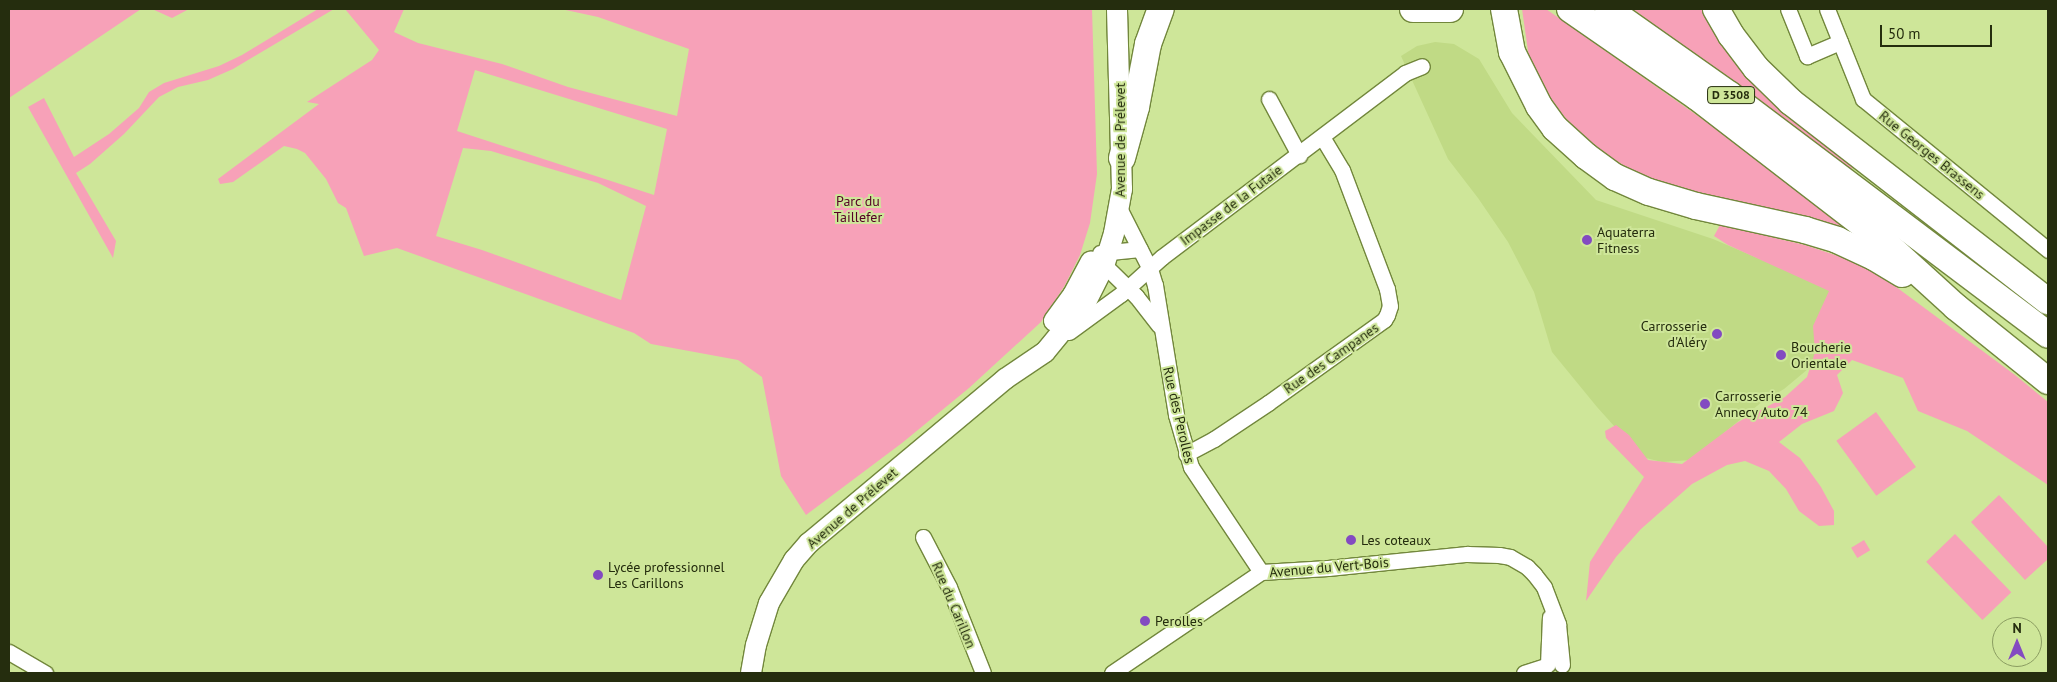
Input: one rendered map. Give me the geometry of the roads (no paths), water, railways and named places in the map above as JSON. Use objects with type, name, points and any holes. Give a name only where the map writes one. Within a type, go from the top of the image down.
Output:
[{"type":"highway","points":[[1122,158],[1136,107],[1148,44],[1161,9]]},
{"type":"highway","points":[[1413,9],[1450,9]]},
{"type":"highway","points":[[1504,9],[1512,52],[1539,106],[1555,128],[1586,156],[1615,177],[1649,192],[1696,206],[1805,230],[1837,240],[1874,257],[1956,307]]},
{"type":"highway","name":"D 3508","points":[[1570,9],[1697,97],[1871,231],[1956,307],[2048,381]]},
{"type":"highway","name":"D 3508","points":[[1608,9],[1738,100],[2048,334]]},
{"type":"highway","points":[[1716,9],[1730,35],[1756,68],[1791,102],[2048,301]]},
{"type":"highway","points":[[1811,117],[2048,323]]},
{"type":"street","name":"Avenue de Prélevet","points":[[1004,379],[1035,346],[1102,257],[1108,189],[1105,9]]},
{"type":"street","name":"Avenue de Prélevet","points":[[751,673],[763,620],[769,603],[794,560],[827,527],[1004,379],[1045,352],[1086,302],[1120,210],[1122,158],[1117,9]]},
{"type":"street","points":[[1788,9],[1807,56],[1840,42]]},
{"type":"street","name":"Rue Georges Brassens","points":[[1827,9],[1863,99],[2048,250]]},
{"type":"street","name":"Impasse de la Futaie","points":[[1045,352],[1150,268],[1405,73],[1422,66]]},
{"type":"street","points":[[1269,99],[1299,154]]},
{"type":"street","name":"Rue des Campanes","points":[[1186,454],[1214,439],[1314,370],[1384,320],[1390,310],[1390,298],[1342,170],[1322,137]]},
{"type":"street","name":"Rue des Perolles","points":[[1120,210],[1150,268],[1155,285],[1160,326],[1176,415],[1186,454],[1196,478],[1261,572]]},
{"type":"street","points":[[1140,249],[1102,257],[1160,326]]},
{"type":"street","name":"Rue du Carillon","points":[[923,537],[949,587],[983,673]]},
{"type":"street","name":"Avenue du Vert-Bois","points":[[1112,673],[1261,572],[1328,568],[1467,554],[1510,557],[1527,567],[1544,587],[1550,605],[1553,668]]},
{"type":"street","points":[[9,652],[44,673]]},
{"type":"street","points":[[1524,673],[1553,668]]},
{"type":"place","name":"Aquaterra Fitness","points":[[1587,240]]},
{"type":"place","name":"Carrosserie d'Aléry","points":[[1717,334]]},
{"type":"place","name":"Boucherie Orientale","points":[[1781,355]]},
{"type":"place","name":"Carrosserie Annecy Auto 74","points":[[1705,404]]},
{"type":"place","name":"Les coteaux","points":[[1351,540]]},
{"type":"place","name":"Lycée professionnel Les Carillons","points":[[598,575]]},
{"type":"place","name":"Perolles","points":[[1145,621]]},
{"type":"park label","name":"Parc du Taillefer","points":[[858,210]]}]
